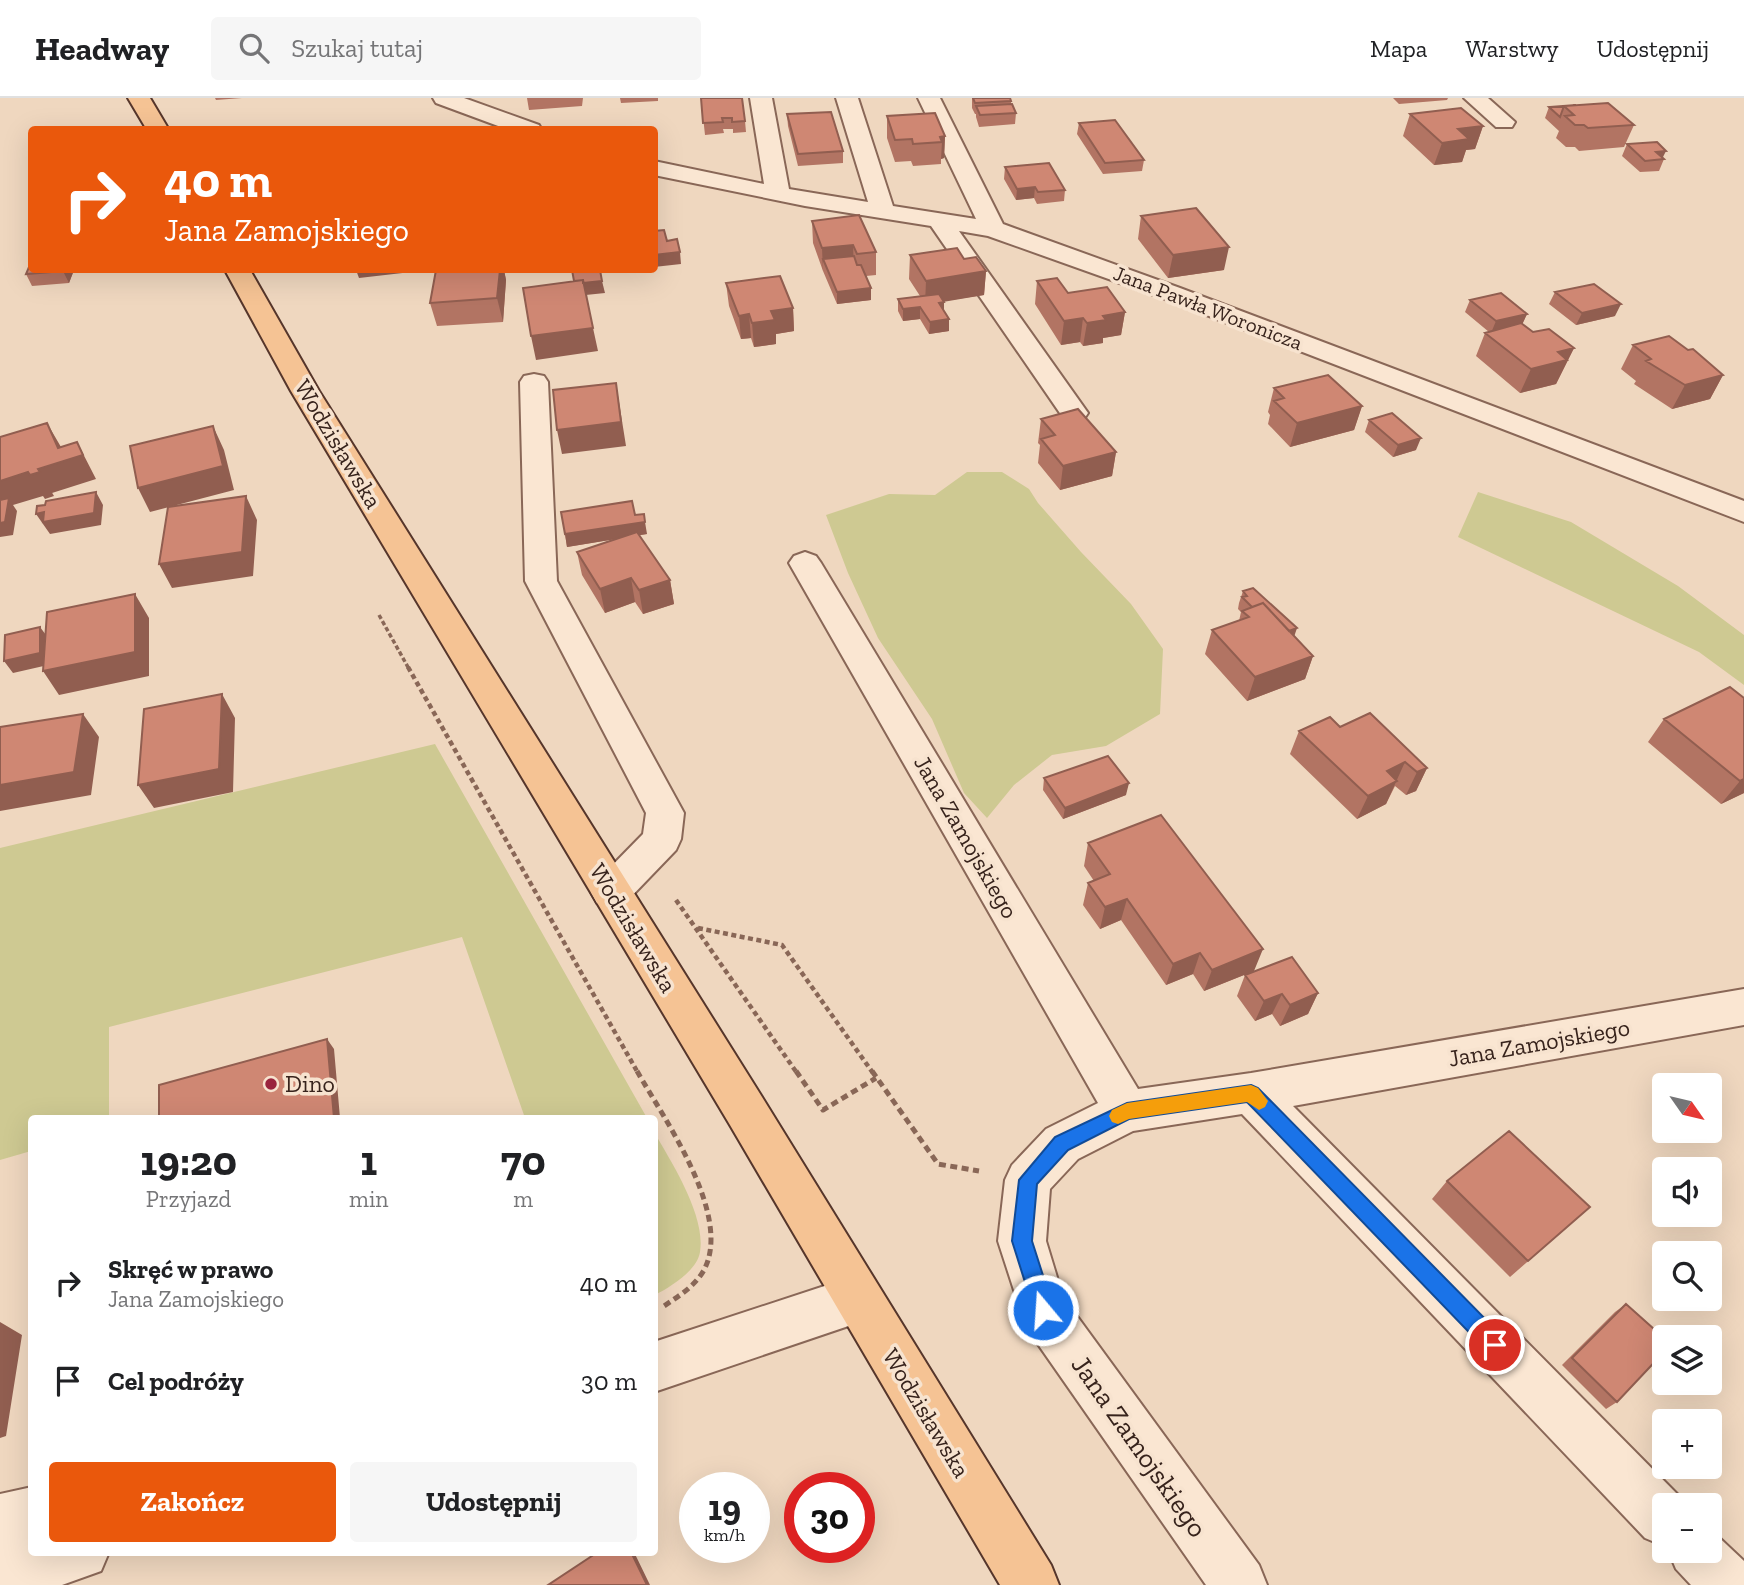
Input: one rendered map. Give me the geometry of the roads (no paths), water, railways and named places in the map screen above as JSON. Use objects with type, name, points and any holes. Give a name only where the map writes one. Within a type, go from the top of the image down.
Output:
[{"type":"main road","points":[[139,98],[156,126]]},
{"type":"main road","name":"Wodzisławska","points":[[239,273],[313,403],[1031,1585]]},
{"type":"street","points":[[444,98],[520,126]]},
{"type":"street","points":[[761,98],[778,194]]},
{"type":"street","points":[[847,98],[883,212]]},
{"type":"street","points":[[929,98],[993,229]]},
{"type":"street","points":[[1475,98],[1504,122]]},
{"type":"street","name":"Jana Pawła Woronicza","points":[[658,169],[778,194],[993,229],[1171,293],[1744,513]]},
{"type":"street","points":[[939,220],[1074,413]]},
{"type":"street","points":[[534,382],[541,581],[665,813],[662,839],[611,892]]},
{"type":"street","name":"Jana Zamojskiego","points":[[805,563],[1127,1111]]},
{"type":"street","name":"Jana Zamojskiego","points":[[1239,1585],[1043,1310],[1022,1241],[1028,1180],[1062,1143],[1127,1111],[1251,1093],[1744,1007]]},
{"type":"street","points":[[1251,1093],[1652,1507]]},
{"type":"street","points":[[658,1366],[858,1300]]},
{"type":"street","points":[[0,1521],[28,1515]]},
{"type":"street","points":[[0,1575],[68,1556]]},
{"type":"street","points":[[1708,1563],[1729,1585]]},
{"type":"place","name":"Dino","points":[[271,1084]]}]
